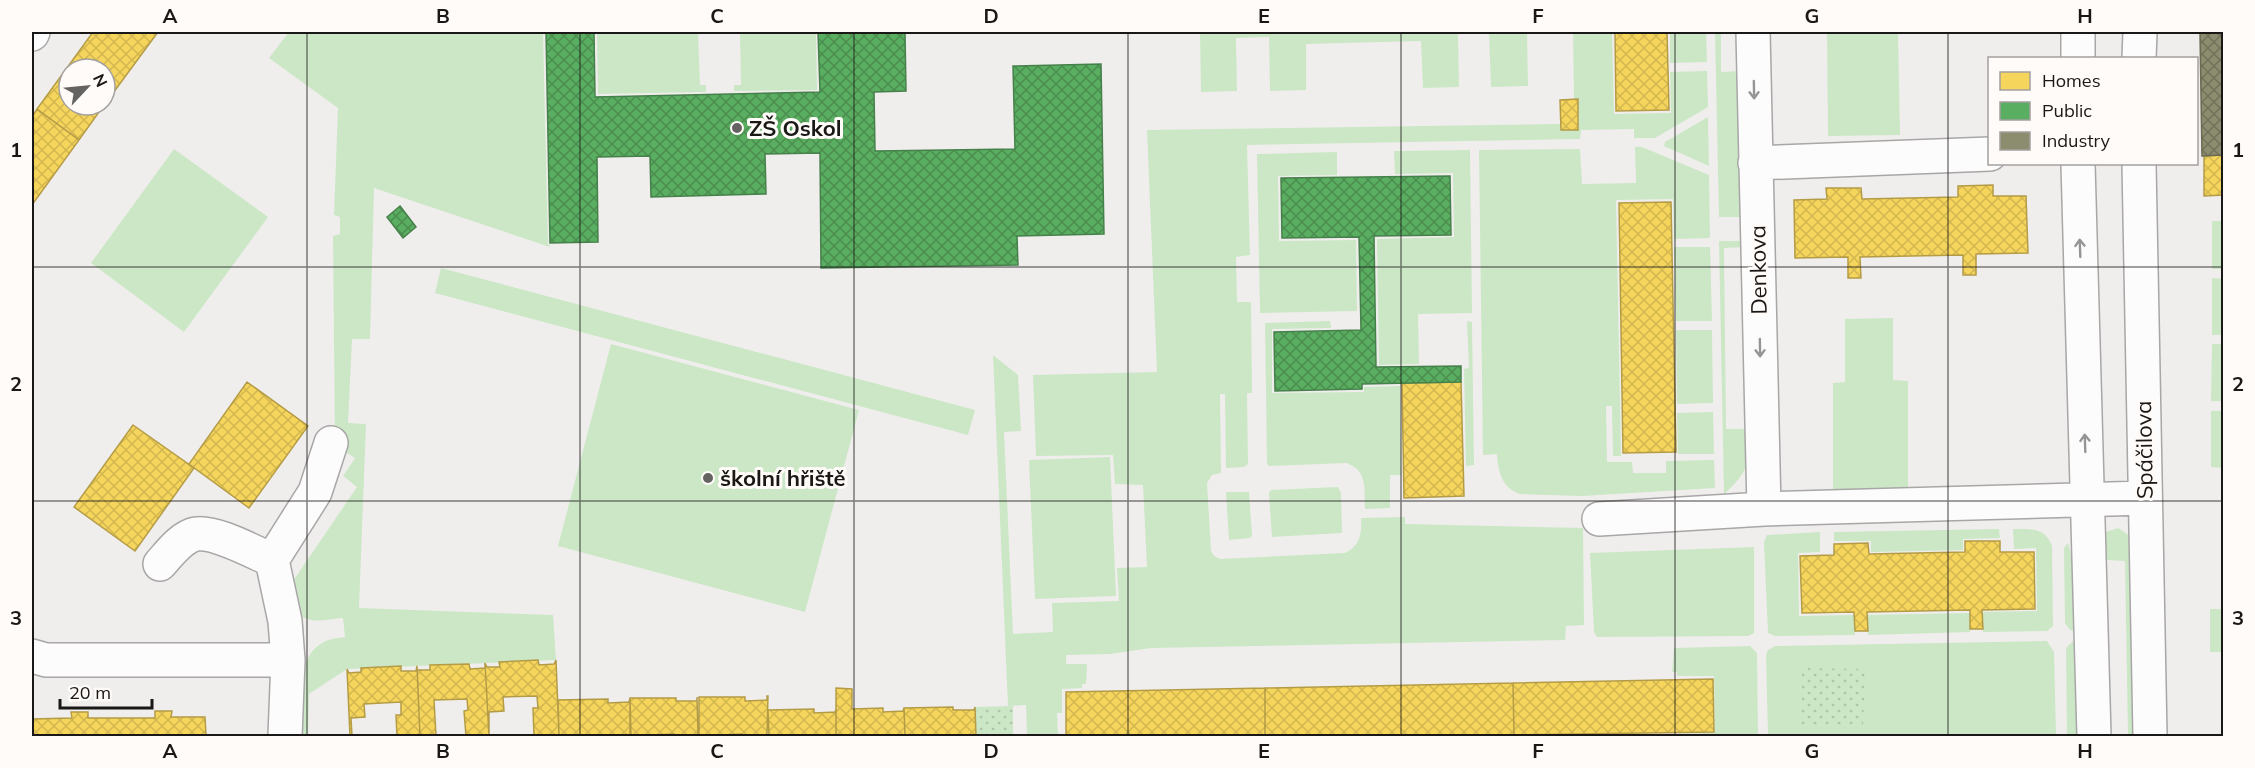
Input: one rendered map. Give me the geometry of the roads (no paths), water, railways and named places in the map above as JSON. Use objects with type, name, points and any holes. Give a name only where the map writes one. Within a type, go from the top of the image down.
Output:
[{"type":"street","name":"Denkova","points":[[1753,32],[1764,509]]},
{"type":"street","points":[[2078,32],[2078,57]]},
{"type":"street","points":[[2139,32],[2139,57]]},
{"type":"street","points":[[1755,163],[1988,154]]},
{"type":"street","points":[[2078,165],[2094,736]]},
{"type":"street","name":"Spáčilova","points":[[2139,165],[2150,736]]},
{"type":"street","points":[[285,736],[288,660],[285,621],[272,560],[315,492],[331,443]]},
{"type":"street","points":[[1599,519],[1764,509],[2145,498]]},
{"type":"street","points":[[160,564],[174,549],[196,534],[215,537],[272,560]]},
{"type":"street","points":[[32,656],[46,660],[288,660]]},
{"type":"place","name":"ZŠ Oskol","points":[[737,128]]},
{"type":"place","name":"školní hřiště","points":[[708,478]]}]
